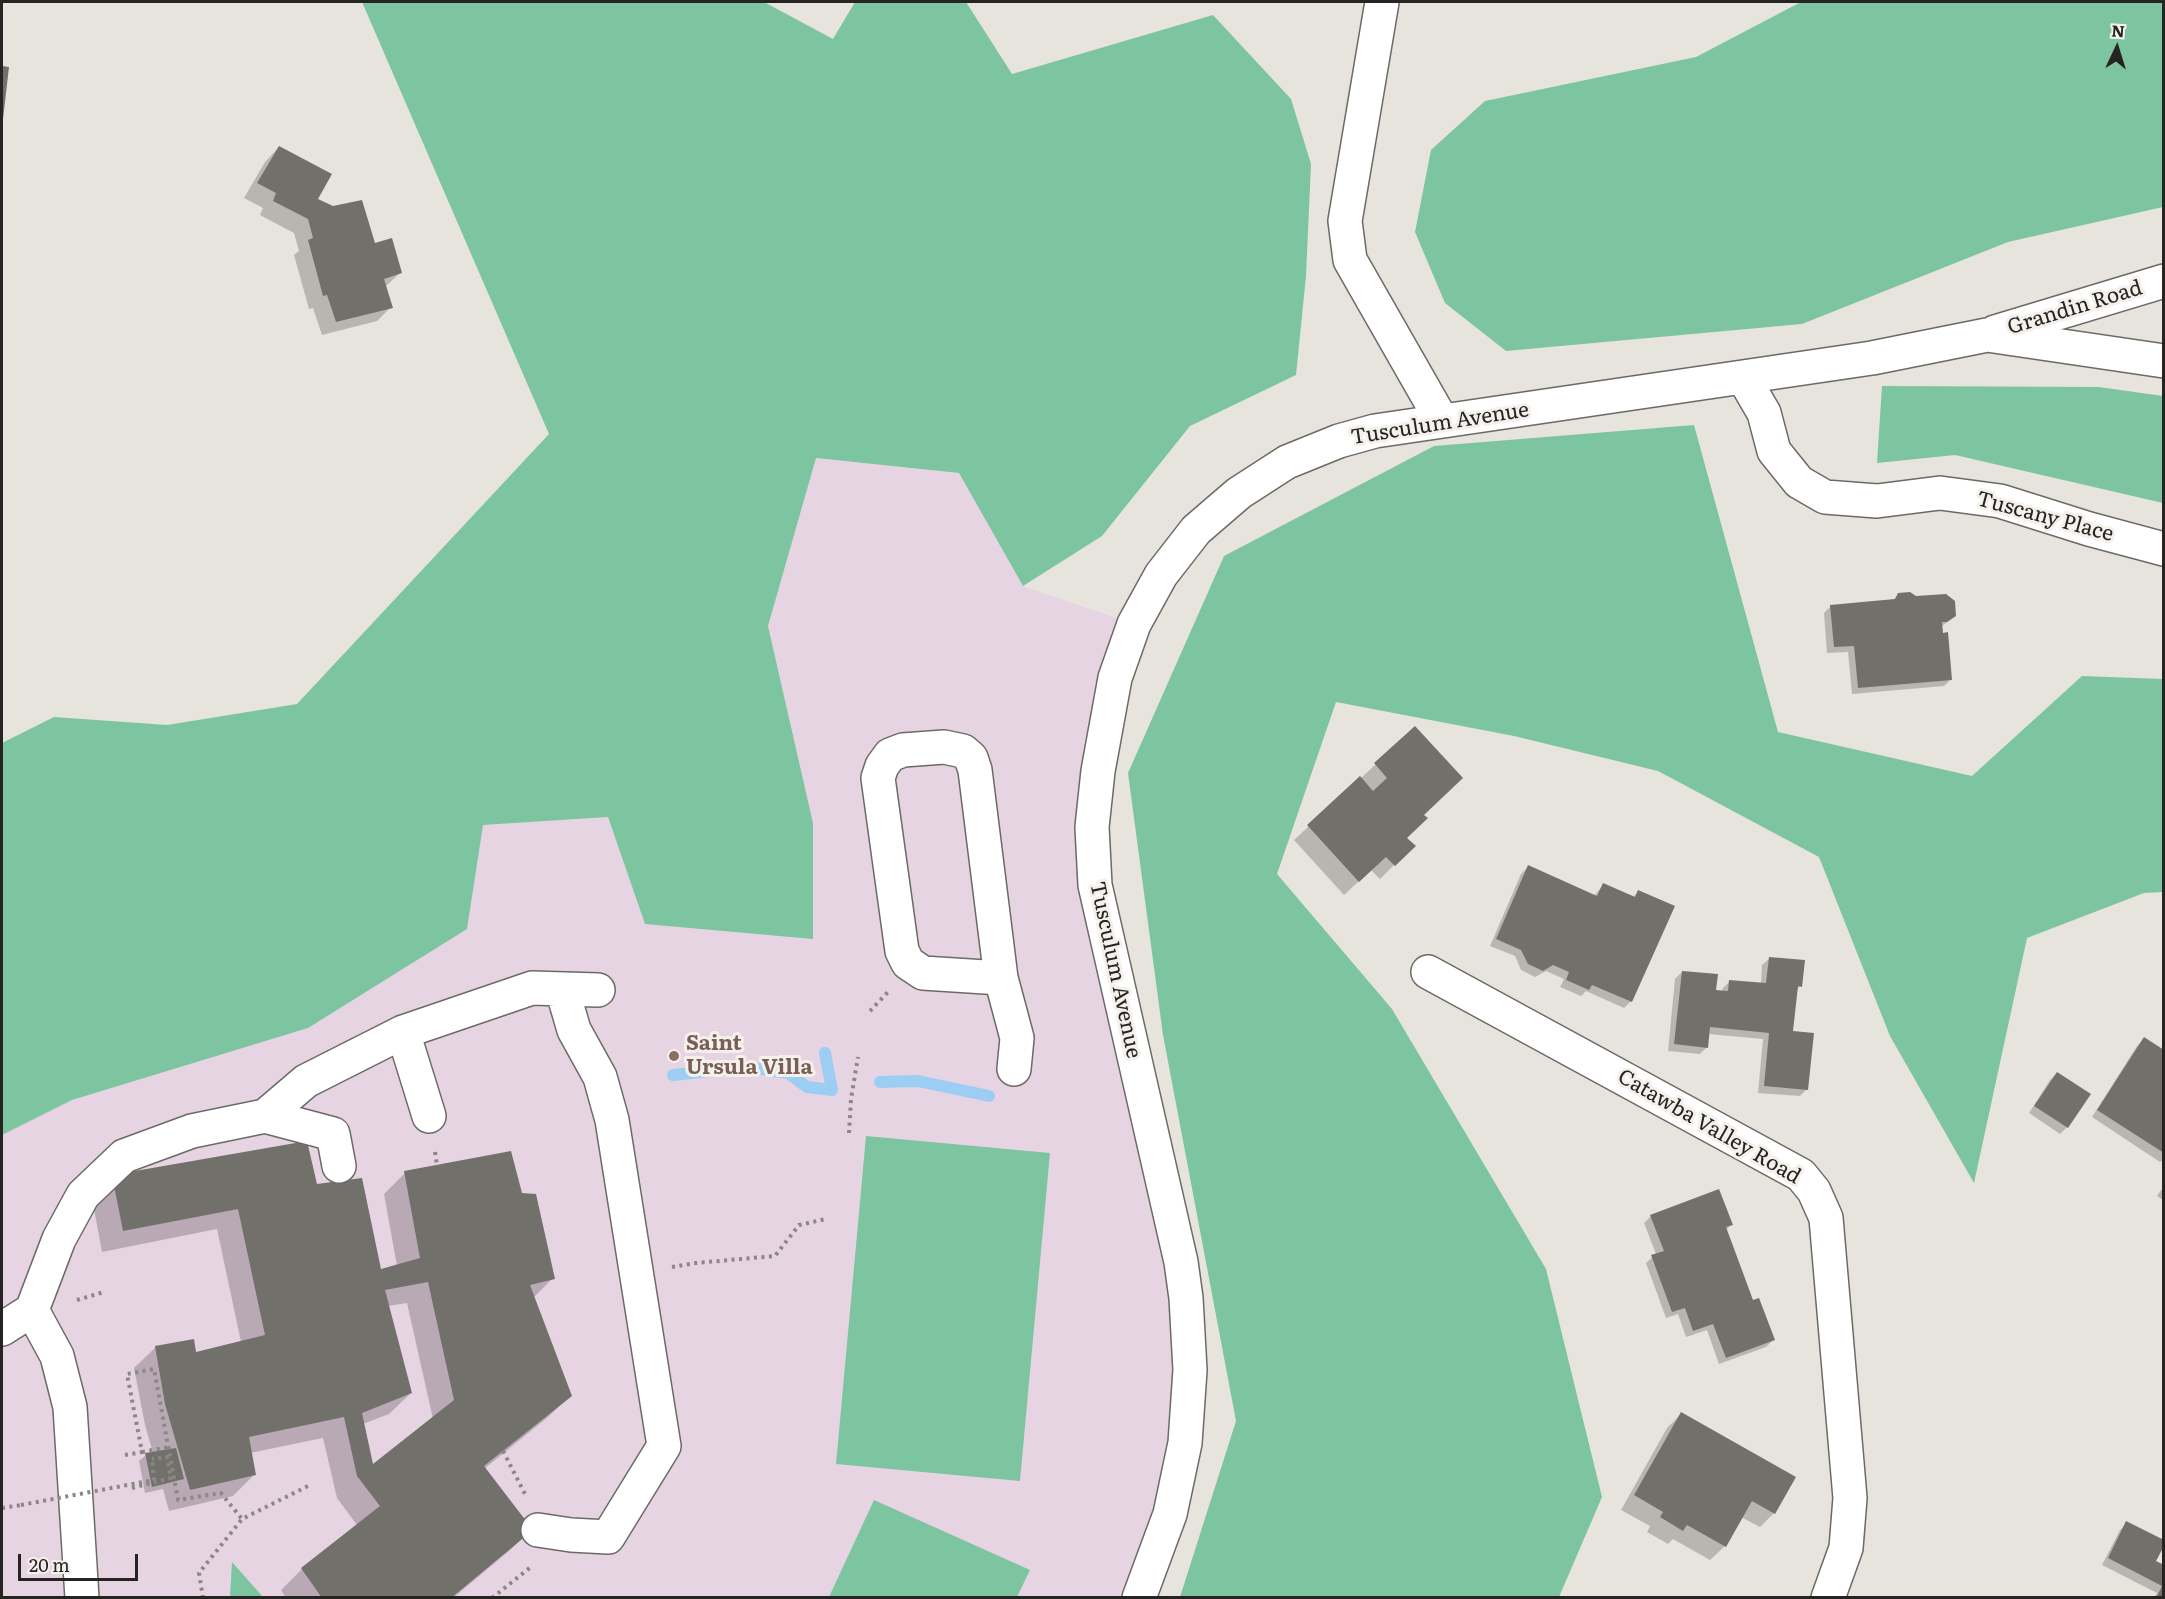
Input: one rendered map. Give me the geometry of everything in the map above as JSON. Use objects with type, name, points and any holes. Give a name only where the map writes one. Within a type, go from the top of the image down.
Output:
[{"type":"street","points":[[1382,2],[1346,221],[1350,260],[1442,422]]},
{"type":"street","name":"Grandin Road","points":[[1988,335],[2163,281]]},
{"type":"street","name":"Tusculum Avenue","points":[[1139,1598],[1170,1514],[1185,1443],[1190,1370],[1186,1298],[1181,1262],[1095,885],[1092,827],[1098,771],[1115,678],[1134,624],[1161,574],[1196,530],[1239,493],[1287,462],[1339,441],[1375,431],[1872,358],[1988,335],[2163,361]]},
{"type":"street","name":"Tuscany Place","points":[[1743,377],[1764,413],[1774,451],[1799,482],[1825,497],[1877,501],[1940,494],[2000,501],[2163,549]]},
{"type":"street","points":[[1001,978],[923,973],[908,963],[902,951],[878,778],[882,766],[890,755],[903,750],[944,747],[963,751],[971,758],[975,770],[1001,978],[1017,1038],[1014,1069]]},
{"type":"street","name":"Catawba Valley Road","points":[[1428,972],[1801,1175],[1814,1191],[1826,1218],[1850,1498],[1846,1548],[1828,1598]]},
{"type":"street","points":[[265,1116],[306,1081],[404,1032],[532,988],[598,990]]},
{"type":"street","points":[[538,1530],[608,1537],[664,1446],[612,1120],[600,1077],[574,1030],[562,989]]},
{"type":"street","points":[[404,1032],[429,1116]]},
{"type":"street","points":[[2,1329],[32,1310],[59,1239],[83,1195],[124,1156],[192,1131],[265,1116],[333,1134],[339,1166]]},
{"type":"street","points":[[32,1310],[57,1356],[70,1407],[81,1598]]},
{"type":"path","points":[[849,1133],[851,1099],[858,1057]]},
{"type":"path","points":[[696,1263],[775,1256],[799,1225],[826,1219]]},
{"type":"path","points":[[142,1452],[127,1374],[154,1369],[178,1500],[221,1493],[242,1519]]},
{"type":"path","points":[[125,1455],[169,1447]]},
{"type":"path","points":[[2,1508],[154,1480],[152,1459],[167,1457],[171,1478],[132,1488]]},
{"type":"path","points":[[203,1598],[199,1573],[242,1519],[310,1485]]},
{"type":"shaded area","name":"Saint Ursula Villa","points":[[816,458],[959,473],[1023,586],[1134,624],[1092,827],[1190,1370],[1139,1597],[2,1598],[2,1135],[72,1100],[483,825],[608,817],[645,924],[813,823],[768,626]]},
{"type":"green space","points":[[362,2],[764,2],[833,39],[855,2],[966,2],[1012,74],[1213,15],[1291,99],[1311,164],[1306,276],[1296,375],[1190,426],[1102,536],[1023,586],[959,473],[816,458],[768,626],[813,823],[813,939],[645,924],[608,817],[483,825],[467,929],[308,1028],[72,1100],[2,1135],[2,743],[54,717],[167,725],[297,704],[549,434]]},
{"type":"green space","points":[[1801,2],[2163,2],[2163,207],[2008,242],[1802,324],[1506,351],[1445,303],[1415,232],[1431,150],[1485,101],[1696,57]]},
{"type":"green space","points":[[1882,386],[2099,387],[2163,396],[2163,503],[1955,455],[1877,463]]},
{"type":"green space","points":[[1694,425],[1778,732],[1972,776],[2082,676],[2163,679],[2163,892],[2144,893],[2027,938],[1974,1183],[1890,1036],[1819,857],[1658,771],[1514,736],[1336,702],[1277,874],[1392,1009],[1546,1269],[1602,1497],[1559,1597],[1180,1597],[1236,1421],[1163,1035],[1128,773],[1224,556],[1434,446]]},
{"type":"green space","points":[[866,1136],[1050,1153],[1020,1481],[836,1464]]},
{"type":"green space","points":[[874,1500],[1030,1570],[1017,1597],[829,1597]]},
{"type":"green space","points":[[232,1562],[263,1597],[230,1597]]},
{"type":"building","points":[[2,66],[9,67],[3,119],[2,119]]},
{"type":"building","points":[[279,146],[332,174],[318,199],[333,206],[362,200],[375,243],[392,238],[402,273],[384,279],[393,308],[336,322],[327,295],[323,296],[308,240],[313,238],[308,219],[273,201],[276,193],[257,183]]},
{"type":"building","points":[[1910,592],[1916,596],[1946,594],[1955,601],[1956,616],[1947,622],[1942,622],[1943,633],[1948,632],[1952,680],[1858,688],[1854,646],[1834,647],[1830,605],[1895,599],[1898,593]]},
{"type":"building","points":[[1415,726],[1463,778],[1424,815],[1428,818],[1407,838],[1416,846],[1395,866],[1386,857],[1359,882],[1307,825],[1360,776],[1373,791],[1387,778],[1374,763]]},
{"type":"building","points":[[1528,865],[1597,896],[1603,883],[1635,897],[1638,890],[1675,906],[1632,1002],[1592,985],[1589,990],[1566,980],[1569,972],[1553,965],[1543,971],[1528,964],[1521,950],[1496,939]]},
{"type":"building","points":[[1769,957],[1805,960],[1802,987],[1798,986],[1793,1031],[1814,1033],[1808,1090],[1764,1086],[1769,1033],[1710,1027],[1708,1048],[1674,1044],[1682,971],[1718,974],[1716,990],[1728,991],[1729,980],[1766,983]]},
{"type":"building","points":[[2144,1037],[2164,1050],[2164,1153],[2097,1110]]},
{"type":"building","points":[[2057,1072],[2091,1094],[2068,1128],[2034,1106]]},
{"type":"building","points":[[307,1141],[317,1184],[362,1178],[381,1269],[420,1258],[404,1171],[511,1151],[522,1193],[536,1194],[555,1279],[530,1285],[572,1396],[484,1466],[533,1530],[451,1598],[322,1598],[301,1568],[380,1506],[357,1476],[344,1417],[249,1437],[256,1475],[190,1490],[165,1404],[155,1346],[194,1339],[196,1352],[265,1335],[238,1209],[123,1231],[112,1175]],"holes":[[[428,1282],[454,1400],[373,1464],[362,1413],[412,1393],[385,1290]]]},
{"type":"building","points":[[1719,1189],[1733,1225],[1726,1227],[1753,1300],[1759,1298],[1775,1340],[1726,1358],[1713,1324],[1693,1331],[1685,1308],[1672,1312],[1651,1255],[1664,1251],[1650,1215]]},
{"type":"building","points":[[1681,1412],[1796,1477],[1775,1514],[1752,1501],[1726,1547],[1687,1525],[1683,1531],[1660,1517],[1663,1512],[1634,1495]]},
{"type":"building","points":[[176,1448],[184,1479],[152,1487],[145,1453]]},
{"type":"building","points":[[2126,1521],[2164,1540],[2164,1546],[2156,1561],[2164,1565],[2164,1598],[2156,1598],[2162,1586],[2108,1558]]},
{"type":"waterway","points":[[673,1075],[749,1067],[788,1073],[807,1087],[832,1090],[825,1053]]},
{"type":"waterway","points":[[880,1082],[918,1081],[989,1096]]},
{"type":"place","name":"Saint Ursula Villa","points":[[674,1056]]}]
